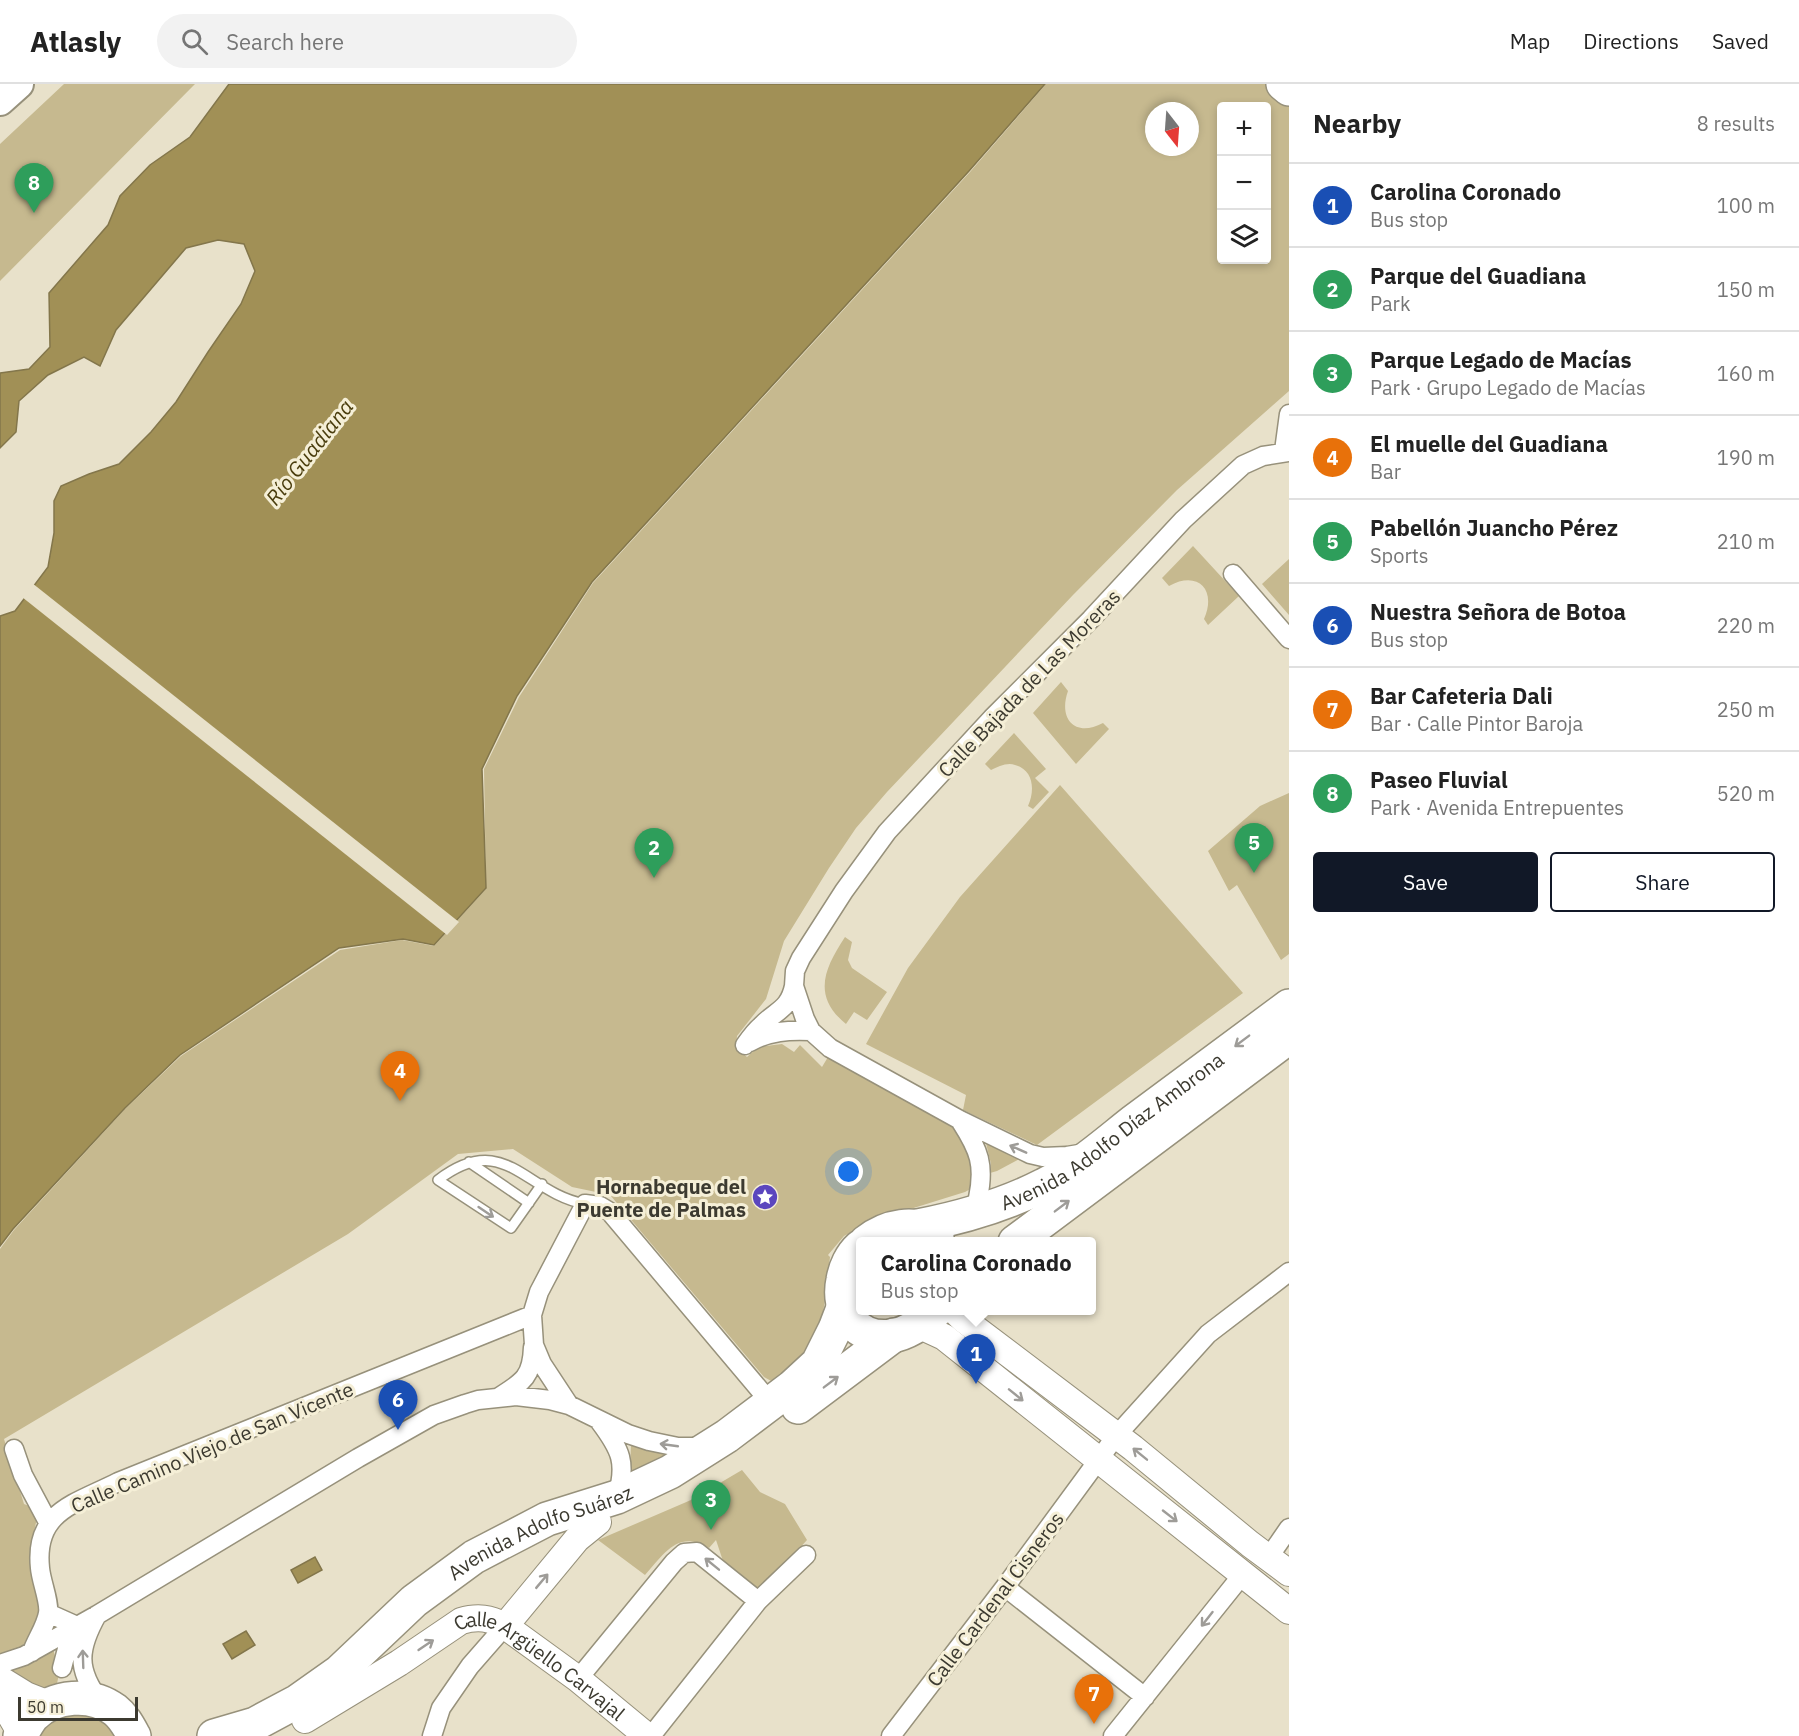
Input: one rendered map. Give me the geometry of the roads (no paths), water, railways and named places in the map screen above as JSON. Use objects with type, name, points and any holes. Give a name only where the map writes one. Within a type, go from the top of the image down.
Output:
[{"type":"highway","points":[[1283,84],[1289,89]]},
{"type":"highway","name":"Avenida Adolfo Díaz Ambrona","points":[[874,1237],[883,1231],[901,1226],[931,1234],[941,1222],[1023,1195],[1047,1184],[1289,1006]]},
{"type":"highway","name":"Avenida Adolfo Díaz Ambrona","points":[[1022,1237],[1289,1037]]},
{"type":"highway","points":[[856,1250],[844,1272],[841,1297],[843,1308],[857,1327],[869,1334],[881,1337],[916,1324]]},
{"type":"highway","name":"Avenida Adolfo Suárez","points":[[272,1736],[305,1720],[353,1683],[428,1617],[485,1571],[608,1510],[711,1446],[792,1387],[818,1363],[843,1308]]},
{"type":"highway","name":"Avenida Adolfo Suárez","points":[[214,1736],[255,1724],[298,1701],[339,1672],[414,1601],[474,1557],[547,1519],[655,1501],[700,1477],[742,1449],[916,1324]]},
{"type":"highway","points":[[20,1735],[33,1716],[57,1691],[101,1702],[115,1710],[126,1722],[134,1736]]},
{"type":"main road","points":[[0,101],[19,84]]},
{"type":"main road","points":[[958,1315],[1289,1573]]},
{"type":"main road","points":[[916,1324],[944,1337],[1289,1611]]},
{"type":"main road","points":[[505,1626],[577,1539],[608,1510]]},
{"type":"main road","name":"Calle Argüello Carvajal","points":[[305,1720],[461,1622],[481,1617],[492,1619],[505,1626],[578,1679],[649,1736]]},
{"type":"main road","points":[[0,1679],[26,1695],[57,1691]]},
{"type":"main road","points":[[0,1706],[10,1716],[20,1735]]},
{"type":"street","name":"Calle Bajada de Las Moreras","points":[[811,1031],[761,1035],[746,1045],[761,1025],[784,1007],[791,998],[795,971],[801,958],[844,891],[887,832],[992,718],[1091,619],[1183,520],[1243,465],[1263,456],[1287,452],[1289,414]]},
{"type":"street","points":[[1233,574],[1289,639]]},
{"type":"street","points":[[794,986],[811,1031],[830,1048],[960,1120],[1012,1146],[1043,1157],[1067,1156],[1095,1150]]},
{"type":"street","points":[[960,1120],[973,1140],[982,1166],[978,1198]]},
{"type":"street","points":[[499,1397],[523,1381],[530,1372],[534,1345],[532,1315],[539,1292],[585,1204],[600,1206],[610,1212],[770,1402]]},
{"type":"street","name":"Calle Cardenal Cisneros","points":[[891,1736],[1116,1436],[1208,1334],[1289,1272]]},
{"type":"street","name":"Calle Camino Viejo de San Vicente","points":[[48,1613],[40,1568],[39,1539],[48,1522],[61,1510],[118,1482],[532,1315]]},
{"type":"street","points":[[534,1345],[542,1364],[569,1405]]},
{"type":"street","points":[[0,1664],[32,1652],[98,1615],[358,1458],[434,1415],[471,1402],[499,1397],[533,1397],[569,1405],[628,1434],[663,1444],[711,1446]]},
{"type":"street","points":[[599,1421],[621,1454],[623,1468],[608,1510]]},
{"type":"street","points":[[14,1449],[23,1475],[48,1522]]},
{"type":"street","points":[[1269,1557],[1289,1528]]},
{"type":"street","points":[[578,1679],[684,1553],[697,1552],[758,1602]]},
{"type":"street","points":[[649,1736],[758,1602],[806,1555]]},
{"type":"street","points":[[1113,1736],[1243,1574]]},
{"type":"street","points":[[1005,1587],[1145,1697]]},
{"type":"street","points":[[32,1652],[48,1613],[77,1626]]},
{"type":"street","points":[[98,1615],[83,1646],[81,1662],[84,1675],[101,1702]]},
{"type":"street","points":[[57,1691],[68,1645],[77,1626]]},
{"type":"street","points":[[432,1736],[441,1708],[470,1666],[505,1626]]},
{"type":"street","points":[[56,1637],[57,1691]]},
{"type":"lane","points":[[542,1184],[511,1228],[438,1180],[449,1171],[469,1162],[495,1160],[542,1184],[572,1202],[585,1204]]},
{"type":"lane","points":[[469,1162],[529,1203]]},
{"type":"water","name":"Río Guadiana","points":[[229,84],[1045,84],[969,171],[592,582],[517,696],[482,769],[486,888],[434,945],[403,939],[339,948],[180,1055],[125,1108],[0,1246],[0,616],[15,611],[48,567],[54,533],[54,501],[61,486],[119,464],[151,432],[176,402],[241,304],[255,271],[244,244],[218,240],[186,248],[116,330],[100,366],[84,357],[48,375],[19,401],[16,432],[0,448],[0,373],[29,369],[50,347],[49,293],[108,225],[120,196],[150,165],[190,137]]},
{"type":"water","points":[[315,1557],[322,1570],[298,1583],[291,1570]]},
{"type":"water","points":[[246,1631],[255,1645],[232,1659],[223,1644]]},
{"type":"place","name":"Paseo Fluvial","points":[[34,213]]},
{"type":"place","name":"Pabellón Juancho Pérez","points":[[1254,873]]},
{"type":"place","name":"Parque del Guadiana","points":[[654,878]]},
{"type":"place","name":"El muelle del Guadiana","points":[[400,1101]]},
{"type":"place","name":"Hornabeque del Puente de Palmas","points":[[765,1197]]},
{"type":"place","name":"Carolina Coronado","points":[[976,1384]]},
{"type":"place","name":"Nuestra Señora de Botoa","points":[[398,1430]]},
{"type":"place","name":"Parque Legado de Macías","points":[[711,1530]]},
{"type":"place","name":"Bar Cafeteria Dali","points":[[1094,1724]]}]
